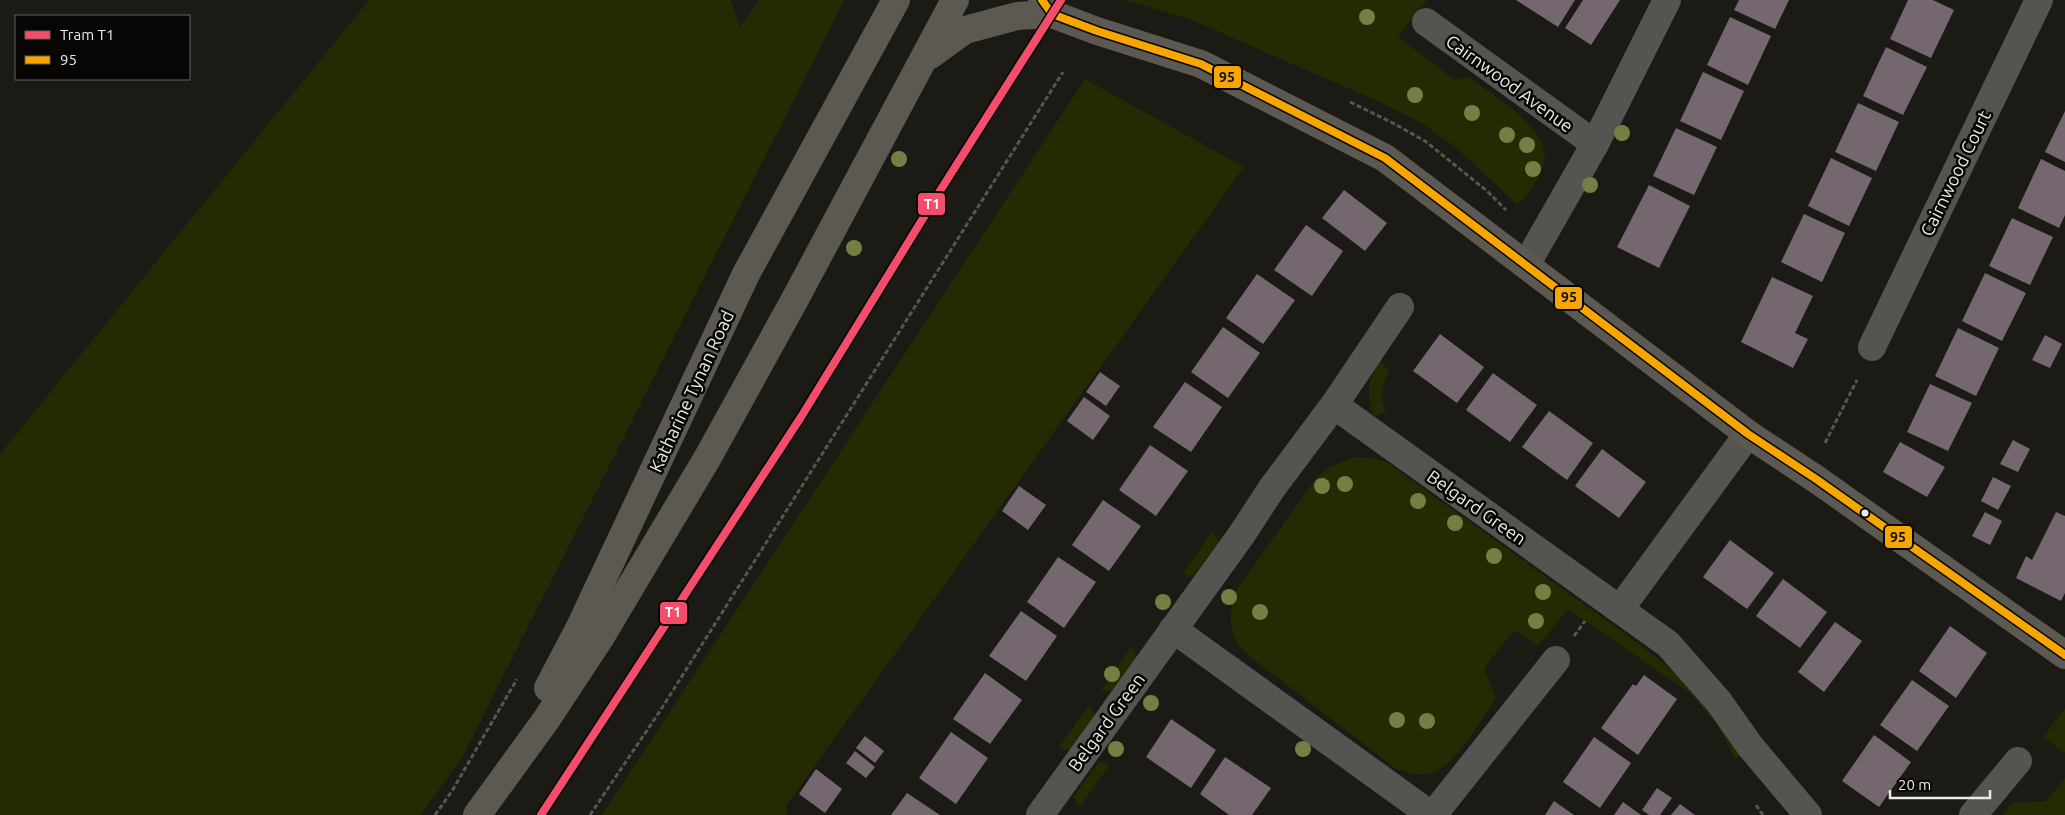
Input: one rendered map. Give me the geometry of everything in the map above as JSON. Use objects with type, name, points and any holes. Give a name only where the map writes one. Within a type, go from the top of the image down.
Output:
[{"type":"main road","name":"Katharine Tynan Road","points":[[496,787],[580,627],[746,274],[896,0]]},
{"type":"main road","name":"Katharine Tynan Road","points":[[477,815],[546,720],[600,638],[708,458],[955,0]]},
{"type":"main road","name":"Katharine Tynan Road","points":[[922,61],[945,42],[965,30],[1047,7]]},
{"type":"main road","points":[[1047,7],[1097,32],[1201,64],[1385,158],[1748,434],[1816,479],[2065,655]]},
{"type":"street","name":"Cairnwood Avenue","points":[[1526,265],[1595,144],[1667,0]]},
{"type":"street","name":"Cairnwood Court","points":[[1872,347],[2039,0]]},
{"type":"street","name":"Cairnwood Avenue","points":[[1426,22],[1595,144]]},
{"type":"street","name":"Belgard Green","points":[[1040,815],[1242,534],[1272,488],[1334,405],[1400,307]]},
{"type":"street","name":"Belgard Green","points":[[1334,405],[1668,644],[1718,702],[1750,746],[1808,815]]},
{"type":"street","points":[[1620,609],[1748,434]]},
{"type":"street","points":[[1173,629],[1432,815],[1556,660]]},
{"type":"street","points":[[1973,815],[2018,761]]},
{"type":"path","points":[[590,815],[660,711],[1063,72]]},
{"type":"path","points":[[1825,443],[1857,380]]},
{"type":"path","points":[[1556,660],[1586,620],[1594,626]]},
{"type":"path","points":[[1753,800],[1763,815]]},
{"type":"green space","points":[[369,0],[731,0],[740,27],[759,0],[844,0],[463,756],[421,815],[0,815],[0,454]]},
{"type":"green space","points":[[1125,0],[1427,0],[1398,37],[1455,80],[1468,77],[1518,113],[1538,137],[1544,150],[1543,166],[1532,189],[1517,204],[1457,149],[1422,123],[1382,103],[1189,19]]},
{"type":"green space","points":[[1085,79],[1244,167],[786,806],[788,815],[602,815]]},
{"type":"green space","points":[[1379,360],[1389,371],[1382,390],[1385,411],[1374,416],[1369,387]]},
{"type":"green space","points":[[1356,457],[1385,461],[1634,640],[1695,688],[1741,754],[1736,760],[1718,726],[1690,693],[1568,609],[1538,646],[1514,630],[1484,669],[1496,698],[1457,754],[1438,770],[1428,774],[1416,774],[1395,768],[1249,656],[1236,641],[1231,625],[1232,608],[1237,589],[1316,478],[1335,465]]},
{"type":"green space","points":[[1213,531],[1219,541],[1193,576],[1182,574]]},
{"type":"green space","points":[[1131,647],[1137,657],[1111,692],[1101,690]]},
{"type":"green space","points":[[1089,705],[1095,714],[1069,750],[1058,748]]},
{"type":"green space","points":[[2065,708],[2065,753],[2043,737]]},
{"type":"green space","points":[[1099,762],[1110,764],[1080,807],[1073,797]]},
{"type":"green space","points":[[2065,778],[2065,815],[2003,815],[2011,803],[2046,801]]},
{"type":"building","points":[[1516,0],[1575,0],[1558,27]]},
{"type":"building","points":[[1583,0],[1620,0],[1591,45],[1565,28]]},
{"type":"building","points":[[1739,0],[1789,0],[1775,29],[1734,10]]},
{"type":"building","points":[[1908,0],[1933,0],[1954,10],[1931,58],[1890,39]]},
{"type":"building","points":[[1730,17],[1771,36],[1748,85],[1707,65]]},
{"type":"building","points":[[1886,47],[1927,67],[1903,115],[1863,96]]},
{"type":"building","points":[[1703,72],[1744,91],[1721,140],[1680,121]]},
{"type":"building","points":[[1858,103],[1899,122],[1876,171],[1835,152]]},
{"type":"building","points":[[2065,111],[2065,162],[2045,152]]},
{"type":"building","points":[[1676,128],[1717,147],[1694,195],[1653,176]]},
{"type":"building","points":[[1831,158],[1872,178],[1849,226],[1808,206]]},
{"type":"building","points":[[2041,159],[2065,171],[2065,215],[2059,228],[2018,208]]},
{"type":"building","points":[[1649,185],[1690,206],[1659,268],[1617,247]]},
{"type":"building","points":[[1344,190],[1387,223],[1365,251],[1322,218]]},
{"type":"building","points":[[1804,214],[1845,233],[1822,282],[1781,262]]},
{"type":"building","points":[[2012,218],[2053,237],[2030,285],[1989,266]]},
{"type":"building","points":[[1306,225],[1343,251],[1312,296],[1274,270]]},
{"type":"building","points":[[1985,273],[2026,293],[2002,341],[1962,321]]},
{"type":"building","points":[[1257,274],[1295,300],[1263,344],[1226,318]]},
{"type":"building","points":[[1772,277],[1813,296],[1795,333],[1808,339],[1793,368],[1741,342]]},
{"type":"building","points":[[1223,327],[1260,353],[1228,398],[1191,372]]},
{"type":"building","points":[[1958,328],[1999,348],[1976,396],[1935,376]]},
{"type":"building","points":[[1440,334],[1484,367],[1457,403],[1413,371]]},
{"type":"building","points":[[2045,335],[2062,344],[2050,368],[2032,360]]},
{"type":"building","points":[[1100,372],[1120,386],[1106,406],[1086,392]]},
{"type":"building","points":[[1493,373],[1537,405],[1510,442],[1466,410]]},
{"type":"building","points":[[1185,382],[1222,407],[1191,452],[1153,427]]},
{"type":"building","points":[[1930,384],[1972,403],[1948,451],[1907,432]]},
{"type":"building","points":[[1084,397],[1110,416],[1093,440],[1067,421]]},
{"type":"building","points":[[1549,411],[1593,443],[1567,480],[1522,447]]},
{"type":"building","points":[[2013,440],[2030,449],[2018,472],[2000,464]]},
{"type":"building","points":[[1900,442],[1945,467],[1927,497],[1883,472]]},
{"type":"building","points":[[1150,445],[1188,471],[1156,516],[1119,490]]},
{"type":"building","points":[[1602,449],[1646,482],[1619,518],[1575,486]]},
{"type":"building","points":[[1993,477],[2011,486],[1998,510],[1981,501]]},
{"type":"building","points":[[1019,486],[1046,505],[1028,530],[1002,511]]},
{"type":"building","points":[[1103,500],[1141,526],[1109,571],[1072,545]]},
{"type":"building","points":[[1985,512],[2002,521],[1990,545],[1972,536]]},
{"type":"building","points":[[2056,512],[2065,516],[2065,593],[2061,601],[2016,578],[2026,556],[2032,560]]},
{"type":"building","points":[[1730,540],[1774,573],[1747,609],[1703,577]]},
{"type":"building","points":[[1058,557],[1096,582],[1064,628],[1027,602]]},
{"type":"building","points":[[1783,579],[1827,612],[1800,648],[1756,616]]},
{"type":"building","points":[[1021,611],[1057,636],[1026,681],[989,656]]},
{"type":"building","points":[[1835,622],[1862,641],[1824,692],[1798,672]]},
{"type":"building","points":[[1950,626],[1987,653],[1956,698],[1919,671]]},
{"type":"building","points":[[985,673],[1022,700],[990,744],[953,719]]},
{"type":"building","points":[[1644,675],[1677,699],[1638,755],[1601,728],[1633,684],[1636,686]]},
{"type":"building","points":[[1912,680],[1949,706],[1917,751],[1880,725]]},
{"type":"building","points":[[1171,719],[1216,750],[1191,788],[1146,757]]},
{"type":"building","points":[[951,732],[988,758],[956,804],[919,778]]},
{"type":"building","points":[[1874,735],[1911,762],[1879,807],[1842,781]]},
{"type":"building","points":[[865,736],[884,751],[875,763],[856,748]]},
{"type":"building","points":[[1594,737],[1631,763],[1600,808],[1563,782]]},
{"type":"building","points":[[855,751],[875,767],[866,778],[846,763]]},
{"type":"building","points":[[1225,757],[1271,788],[1252,815],[1229,815],[1200,794]]},
{"type":"building","points":[[816,769],[842,789],[825,813],[799,794]]},
{"type":"building","points":[[1657,788],[1672,798],[1660,815],[1649,815],[1642,810]]},
{"type":"building","points":[[907,793],[940,815],[891,815]]},
{"type":"building","points":[[1554,801],[1574,815],[1545,815]]},
{"type":"building","points":[[1623,802],[1641,815],[1614,815]]},
{"type":"building","points":[[1680,804],[1695,815],[1671,815]]},
{"type":"tram line","name":"T1","points":[[541,815],[801,417],[938,194],[1061,0]]},
{"type":"transit line","name":"95","points":[[1042,0],[1052,14],[1097,31],[1201,64],[1385,158],[1748,434],[1816,479],[2065,655]]}]
